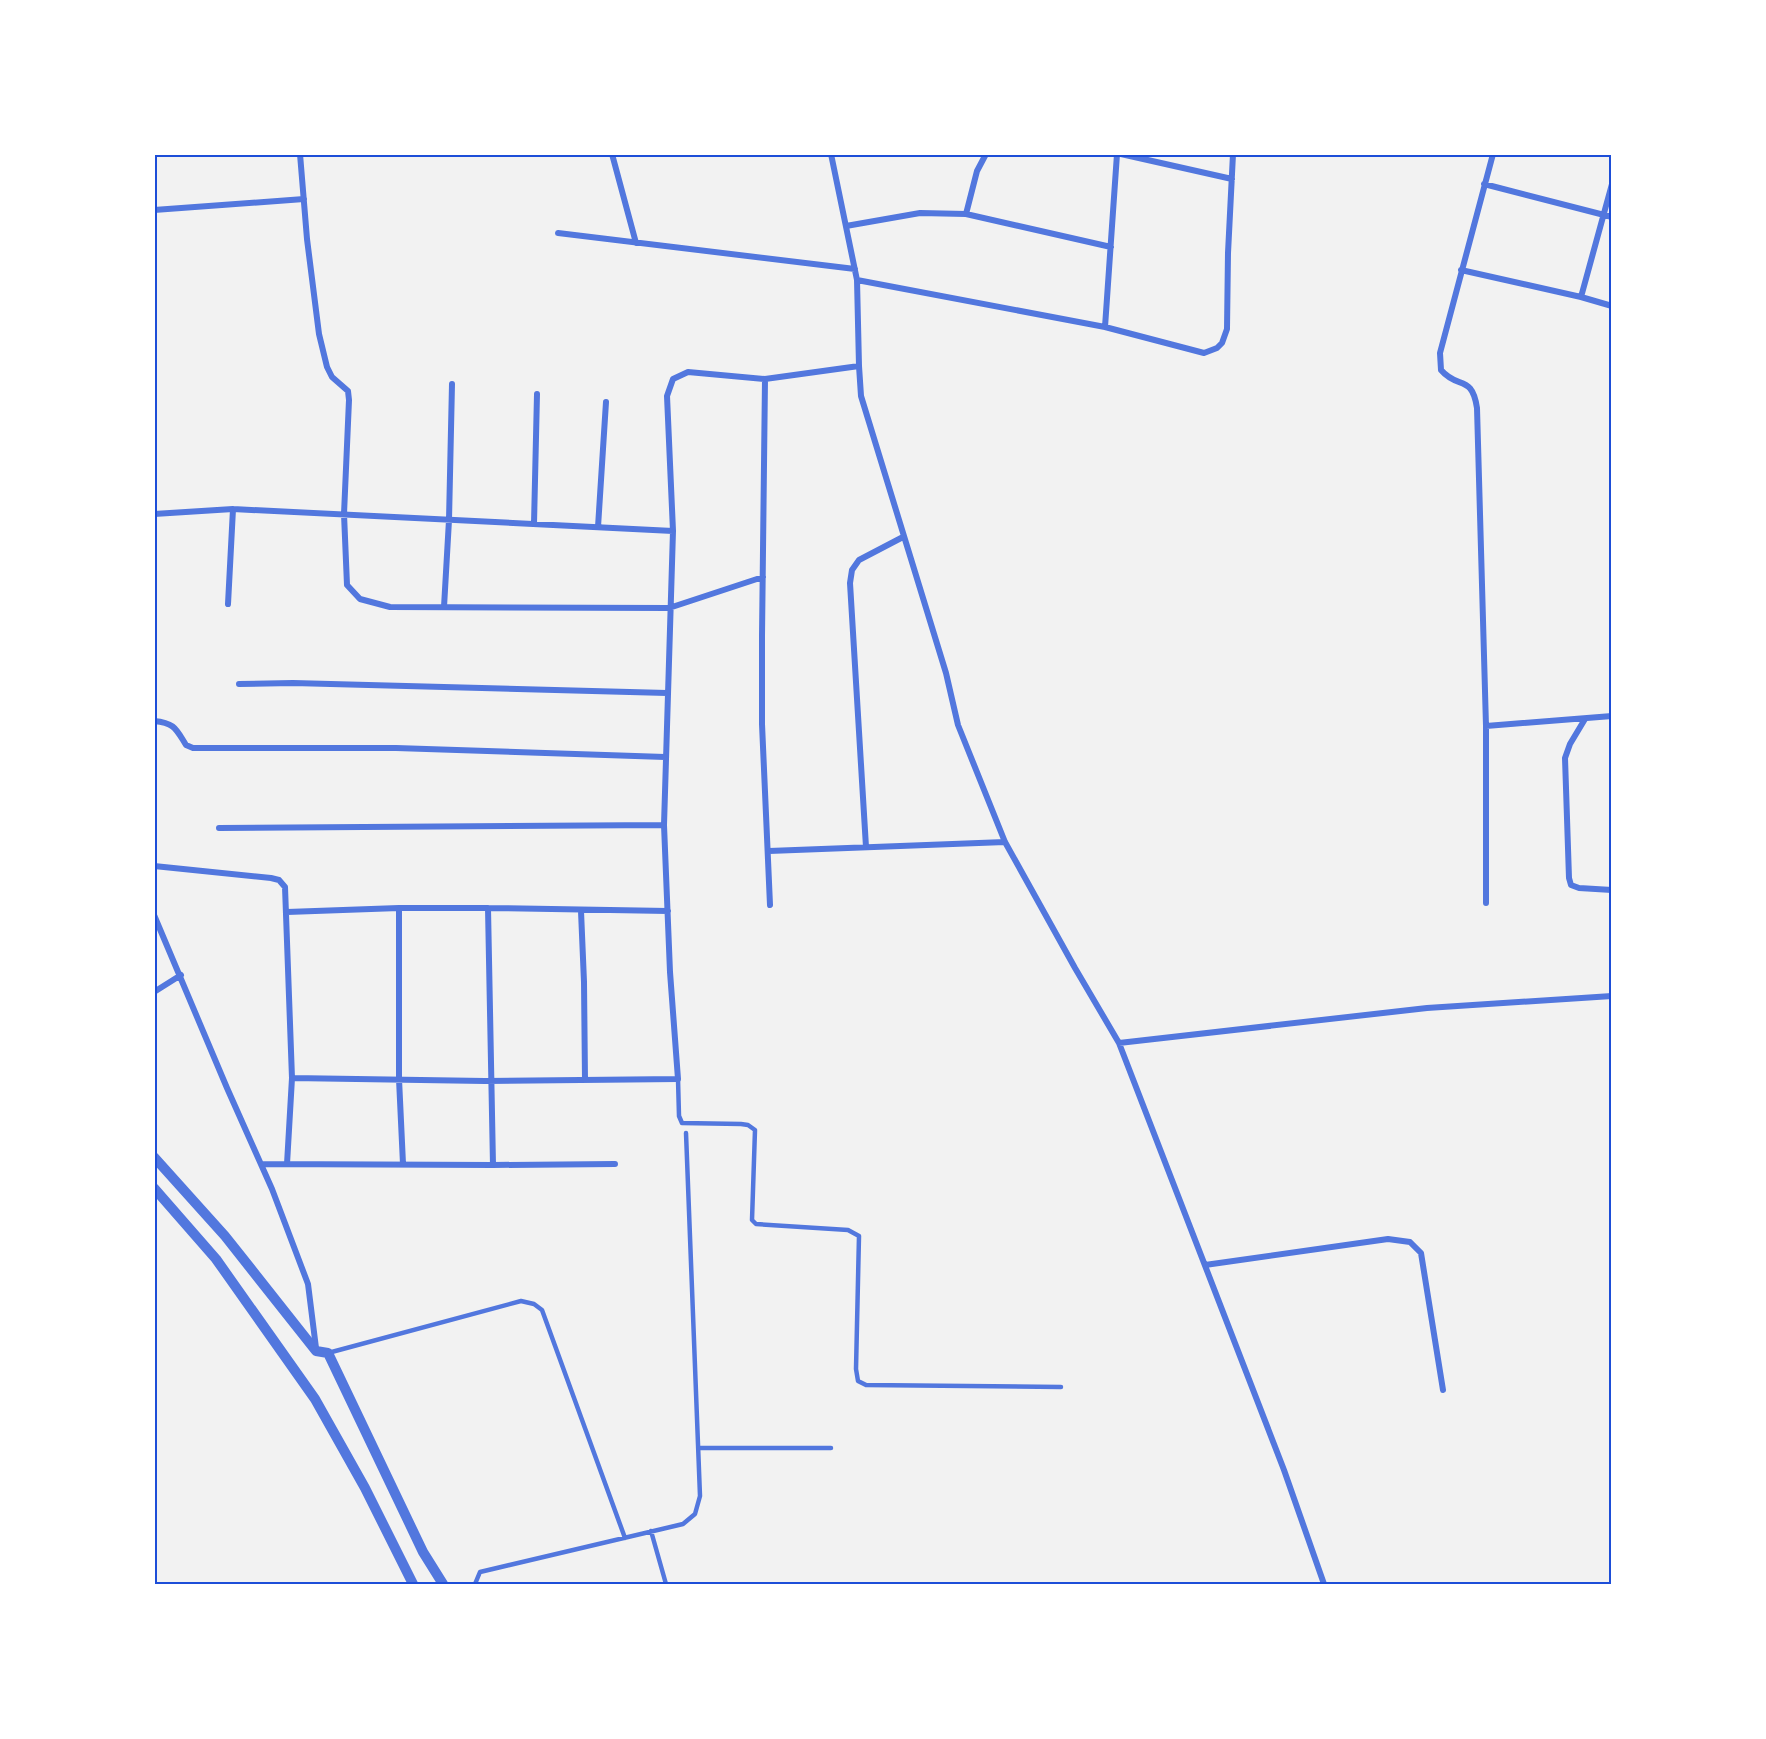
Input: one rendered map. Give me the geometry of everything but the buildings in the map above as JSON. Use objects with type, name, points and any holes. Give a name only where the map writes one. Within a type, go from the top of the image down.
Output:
[{"type":"street","points":[[300,154],[307,239],[319,334],[327,367],[332,377],[348,391],[350,400],[345,514],[347,585],[360,599],[390,607],[669,608],[763,577]]},
{"type":"street","points":[[612,154],[636,243]]},
{"type":"street","points":[[831,154],[857,280],[858,366],[861,396],[946,673],[958,725],[1005,842],[1119,1043],[1284,1470],[1323,1584]]},
{"type":"street","points":[[966,214],[976,171],[986,154]]},
{"type":"street","points":[[1105,327],[1119,154],[1232,179]]},
{"type":"street","points":[[857,280],[1105,327],[1204,353],[1217,348],[1222,343],[1227,329],[1233,154]]},
{"type":"street","points":[[1486,903],[1486,726],[1477,408],[1475,394],[1469,386],[1449,377],[1441,370],[1440,353],[1492,154]]},
{"type":"street","points":[[1484,184],[1611,217]]},
{"type":"street","points":[[1581,297],[1611,184]]},
{"type":"street","points":[[154,210],[304,199]]},
{"type":"street","points":[[846,226],[920,213],[966,214],[1111,247]]},
{"type":"street","points":[[558,233],[855,269]]},
{"type":"street","points":[[1461,270],[1611,306]]},
{"type":"street","points":[[292,1078],[491,1081],[678,1079],[664,825],[673,531],[668,396],[673,379],[688,372],[765,379],[858,366]]},
{"type":"street","points":[[765,379],[762,724],[770,905]]},
{"type":"street","points":[[444,607],[449,520],[452,384]]},
{"type":"street","points":[[534,524],[537,394]]},
{"type":"street","points":[[598,527],[606,402]]},
{"type":"street","points":[[228,604],[233,509]]},
{"type":"street","points":[[154,514],[233,509],[673,531]]},
{"type":"street","points":[[866,847],[850,583],[852,570],[859,560],[903,537]]},
{"type":"street","points":[[239,684],[667,693]]},
{"type":"street","points":[[1486,726],[1611,716]]},
{"type":"street","points":[[1585,718],[1565,758],[1569,878],[1571,885],[1579,888],[1611,890]]},
{"type":"street","points":[[154,721],[167,722],[176,728],[186,746],[193,748],[396,748],[665,757]]},
{"type":"street","points":[[219,828],[664,825]]},
{"type":"street","points":[[769,851],[1005,842]]},
{"type":"street","points":[[154,866],[271,878],[279,880],[285,887],[292,1078],[287,1164]]},
{"type":"street","points":[[287,912],[399,908],[668,911]]},
{"type":"street","points":[[399,908],[399,1079],[403,1164]]},
{"type":"street","points":[[488,908],[493,1165]]},
{"type":"street","points":[[581,911],[585,1080]]},
{"type":"street","points":[[154,915],[261,1164],[308,1284],[322,1352]]},
{"type":"street","points":[[154,992],[181,975]]},
{"type":"street","points":[[1119,1043],[1427,1008],[1611,996]]},
{"type":"street","points":[[154,1157],[225,1236],[322,1352],[423,1552],[443,1584]]},
{"type":"street","points":[[261,1164],[615,1164]]},
{"type":"street","points":[[154,1188],[216,1259],[315,1399],[365,1488],[413,1584]]},
{"type":"street","points":[[1205,1265],[1388,1239],[1410,1242],[1421,1252],[1443,1390]]},
{"type":"lane","points":[[678,1079],[679,1116],[682,1123],[748,1125],[755,1130],[752,1220],[756,1224],[848,1230],[859,1236],[856,1369],[858,1381],[866,1385],[1061,1387]]},
{"type":"lane","points":[[475,1584],[480,1572],[683,1524],[695,1514],[700,1496],[699,1448],[686,1133]]},
{"type":"lane","points":[[322,1352],[522,1301],[534,1304],[542,1310],[625,1538]]},
{"type":"lane","points":[[699,1448],[831,1448]]},
{"type":"lane","points":[[651,1531],[666,1584]]}]
